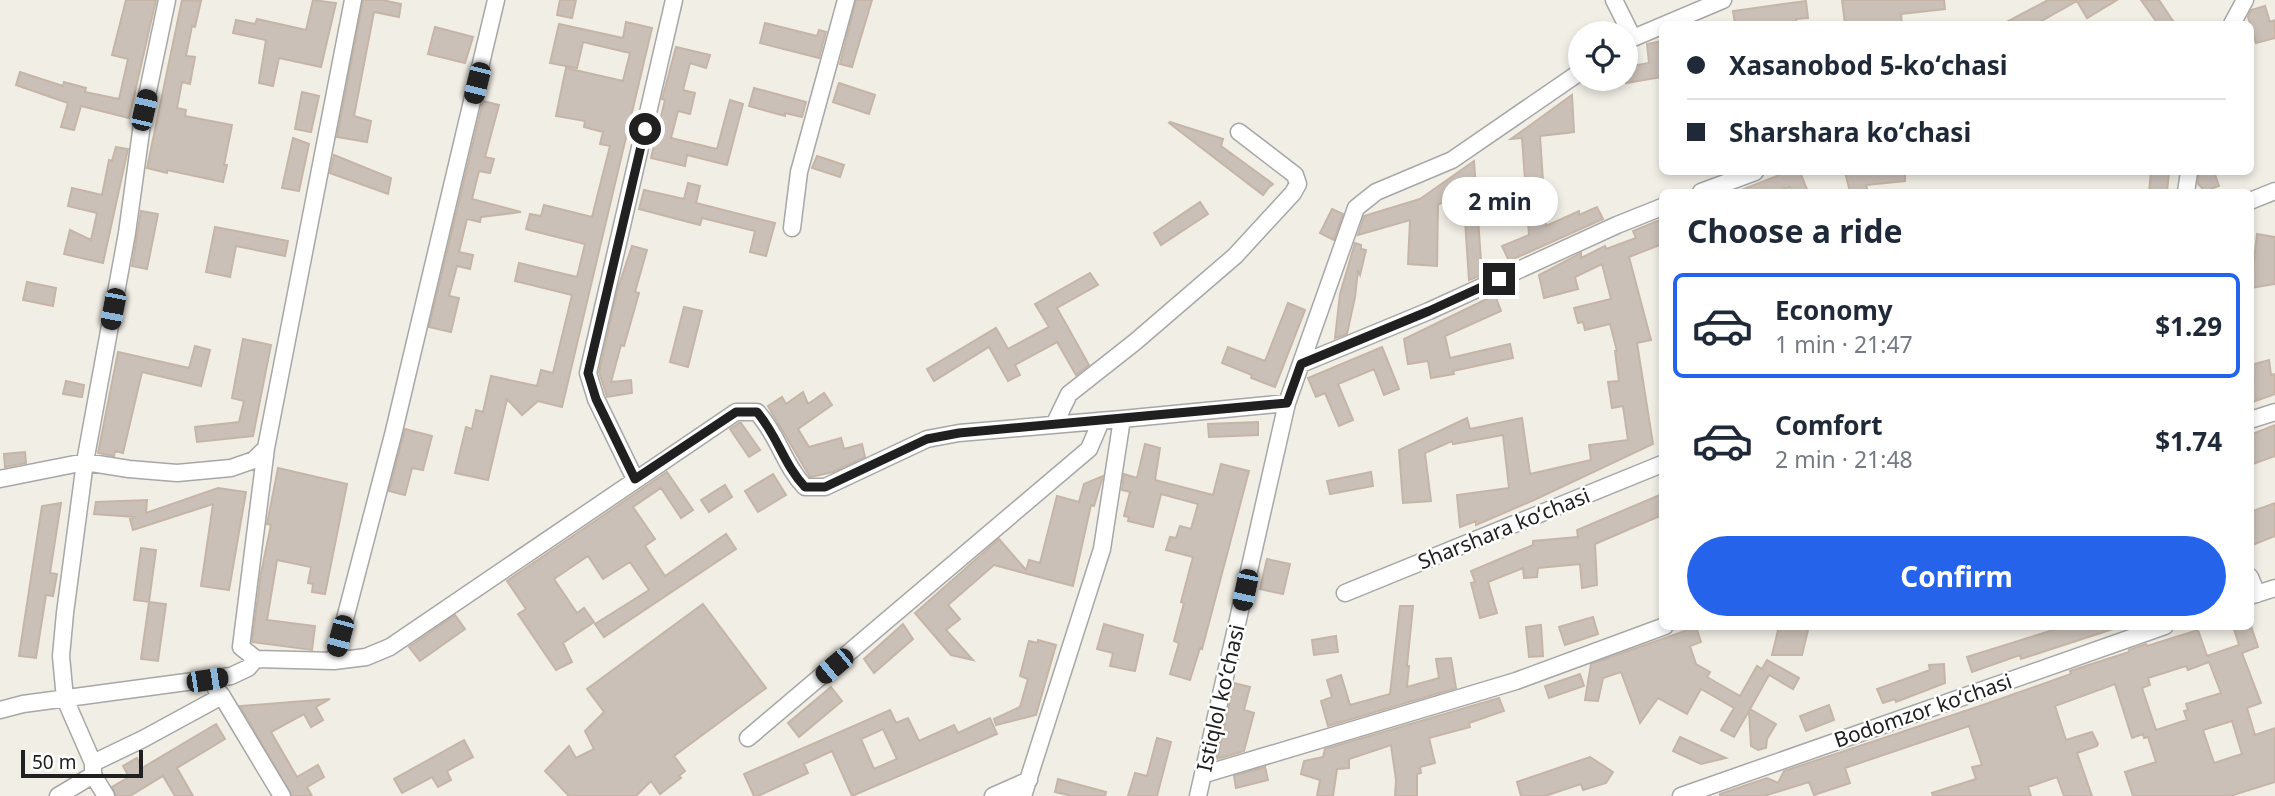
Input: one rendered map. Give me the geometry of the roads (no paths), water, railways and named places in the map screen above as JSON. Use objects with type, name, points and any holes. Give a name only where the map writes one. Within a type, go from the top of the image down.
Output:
[{"type":"street","points":[[106,796],[65,699],[61,656],[85,462],[127,233],[144,110],[167,0]]},
{"type":"street","points":[[353,0],[266,448],[241,647],[256,659],[334,661],[366,657],[390,647],[736,412],[757,412],[768,425],[793,474],[805,487],[825,487],[927,439],[959,433],[1287,403]]},
{"type":"street","points":[[334,661],[393,435],[496,0]]},
{"type":"street","points":[[635,479],[596,399],[588,373],[674,0]]},
{"type":"street","points":[[792,228],[799,172],[846,0]]},
{"type":"street","points":[[1614,0],[1622,21]]},
{"type":"street","points":[[1672,21],[1723,0]]},
{"type":"street","points":[[2234,21],[2245,0]]},
{"type":"street","points":[[1638,35],[1659,27]]},
{"type":"street","name":"Istiqlol koʻchasi","points":[[1198,796],[1287,403],[1356,208],[1376,192],[1452,160],[1568,80]]},
{"type":"street","points":[[1054,425],[1069,394],[1135,342],[1235,256],[1293,193],[1297,184],[1295,175],[1239,132]]},
{"type":"street","points":[[1709,189],[1747,175]]},
{"type":"street","points":[[2254,199],[2275,191]]},
{"type":"street","points":[[1301,364],[1429,311],[1617,225],[1659,209]]},
{"type":"street","points":[[2254,419],[2275,412]]},
{"type":"street","points":[[1023,796],[1102,549],[1122,419]]},
{"type":"street","points":[[748,738],[1089,449],[1101,421]]},
{"type":"street","points":[[0,479],[85,462],[177,473],[231,468],[254,460],[266,448]]},
{"type":"street","name":"Sharshara koʻchasi","points":[[1345,593],[1659,465]]},
{"type":"street","points":[[2254,595],[2275,587]]},
{"type":"street","points":[[1205,774],[1516,681],[1659,628]]},
{"type":"street","name":"Bodomzor koʻchasi","points":[[1681,796],[2154,630]]},
{"type":"street","points":[[0,710],[232,676],[248,668],[256,659]]},
{"type":"street","points":[[207,680],[222,696],[282,796]]},
{"type":"street","points":[[58,796],[93,769],[222,696]]},
{"type":"street","points":[[993,796],[1030,780]]}]
